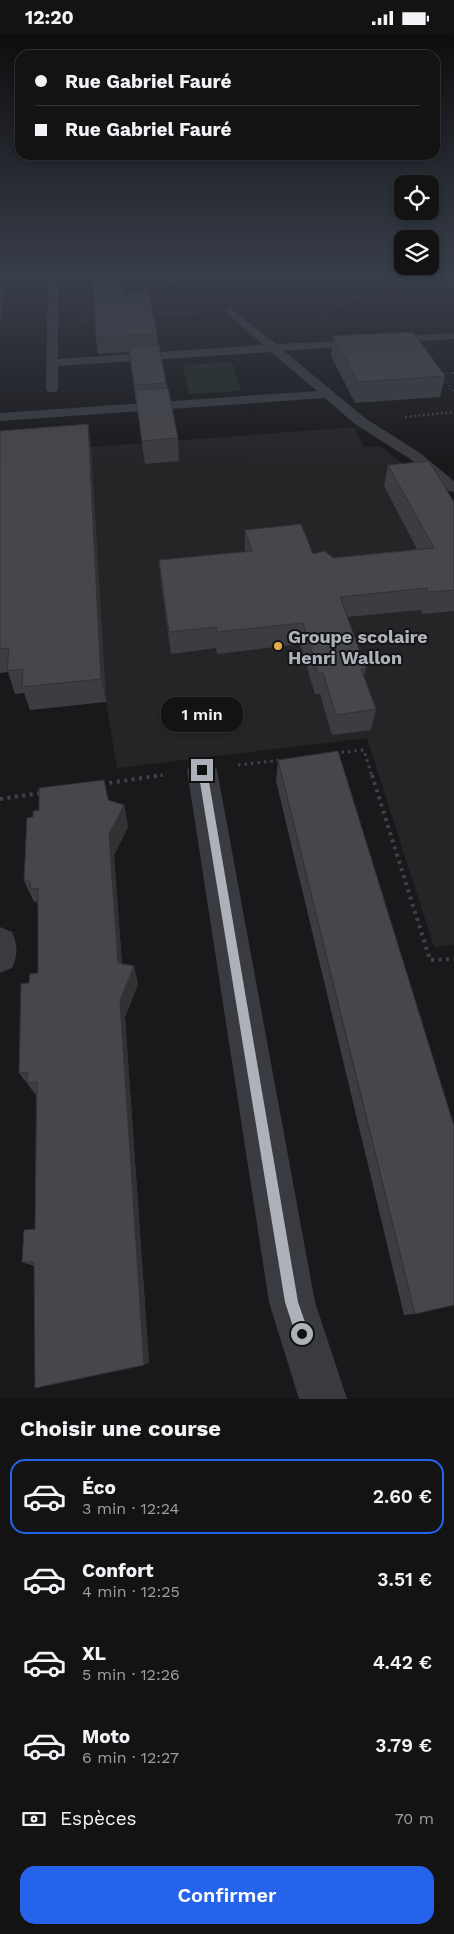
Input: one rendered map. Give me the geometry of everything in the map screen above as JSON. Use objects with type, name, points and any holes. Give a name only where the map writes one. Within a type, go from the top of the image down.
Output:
[{"type":"street","points":[[202,770],[292,1302],[323,1399]]},
{"type":"street","points":[[0,944],[0,956]]},
{"type":"lane","points":[[52,339],[52,389]]},
{"type":"lane","points":[[264,339],[360,421],[415,456],[454,488]]},
{"type":"lane","points":[[52,363],[412,339]]},
{"type":"lane","points":[[0,417],[327,394]]},
{"type":"path","points":[[454,373],[441,374],[454,393]]},
{"type":"path","points":[[326,755],[364,750],[430,960],[454,959]]},
{"type":"path","points":[[96,785],[288,759]]},
{"type":"path","points":[[0,799],[48,792]]},
{"type":"shaded area","points":[[232,362],[241,391],[189,394],[183,365]]},
{"type":"shaded area","name":"Groupe scolaire Henri Wallon","points":[[354,427],[364,447],[380,446],[417,475],[454,534],[454,945],[434,947],[367,738],[117,768],[106,702],[99,588],[0,454]]},
{"type":"building","points":[[334,339],[418,339],[445,376],[358,382]]},
{"type":"building","points":[[159,345],[166,383],[134,385],[129,347]]},
{"type":"building","points":[[168,388],[178,438],[142,441],[135,390]]},
{"type":"building","points":[[88,424],[101,679],[22,687],[23,669],[7,671],[9,648],[0,649],[0,431]]},
{"type":"building","points":[[429,461],[454,502],[454,590],[428,592],[427,588],[340,597],[366,668],[361,669],[376,709],[336,715],[323,673],[318,673],[303,623],[217,632],[216,627],[169,632],[159,560],[252,551],[245,530],[301,524],[313,554],[325,551],[333,558],[434,548],[388,465]]},
{"type":"building","points":[[338,751],[454,1126],[454,1305],[415,1314],[278,760]]},
{"type":"building","points":[[104,780],[108,800],[124,805],[109,834],[118,963],[134,966],[120,1000],[144,1365],[35,1388],[34,1262],[22,1262],[24,1230],[35,1229],[37,1082],[27,1083],[28,1072],[19,1073],[21,984],[29,983],[30,974],[38,973],[38,888],[31,889],[30,881],[24,881],[27,818],[33,817],[33,811],[39,810],[39,788]]},
{"type":"place","name":"Groupe scolaire Henri Wallon","points":[[278,646]]},
{"type":"route","points":[[202,770],[292,1302],[302,1334]]}]
